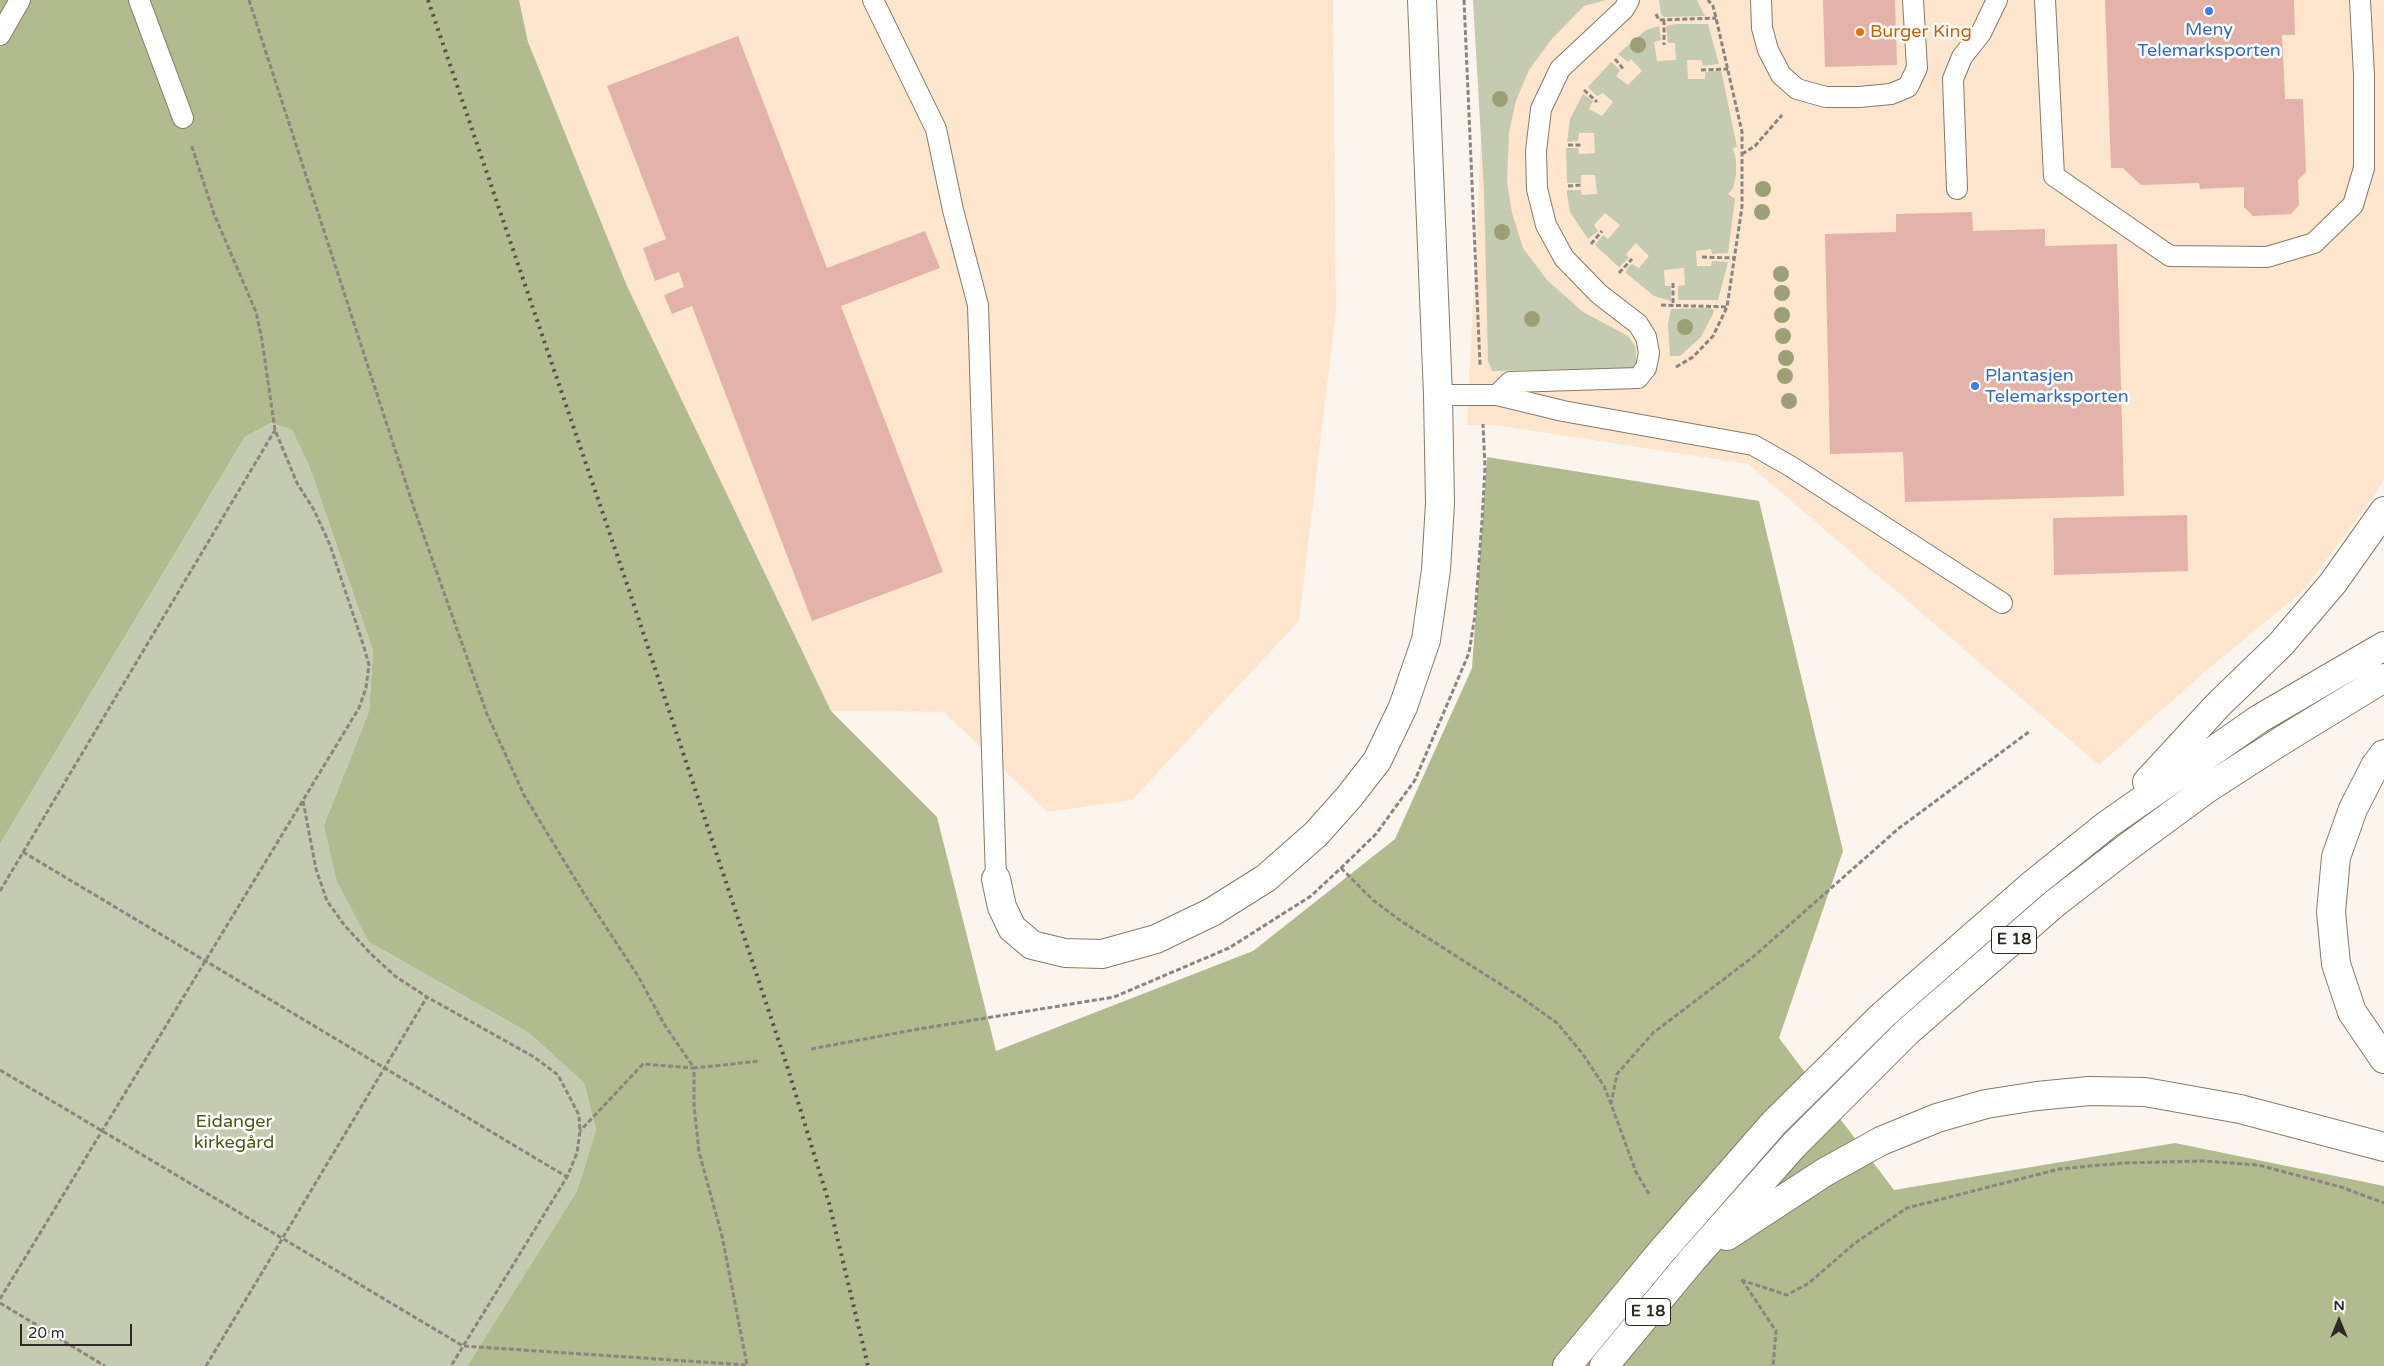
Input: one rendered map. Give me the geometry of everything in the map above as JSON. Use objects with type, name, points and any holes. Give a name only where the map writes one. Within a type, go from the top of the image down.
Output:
[{"type":"main road","points":[[996,879],[1002,907],[1012,928],[1032,946],[1065,953],[1102,954],[1156,939],[1212,912],[1266,878],[1316,834],[1350,797],[1377,761],[1403,707],[1426,640],[1436,570],[1440,503],[1438,395],[1422,0]]},
{"type":"main road","name":"E 18","points":[[2108,824],[2218,705],[2281,644],[2333,583],[2384,511]]},
{"type":"main road","name":"E 18","points":[[1567,1366],[1722,1181],[1774,1123],[1883,1015],[1977,932],[2108,824],[2259,719],[2384,646]]},
{"type":"main road","name":"E 18","points":[[1604,1366],[1692,1260],[1794,1145],[1858,1078],[1907,1032],[2054,904],[2125,849],[2208,788],[2384,678]]},
{"type":"main road","points":[[2384,754],[2375,766],[2353,808],[2336,857],[2331,912],[2336,964],[2352,1012],[2384,1059]]},
{"type":"main road","name":"E 18","points":[[1692,1260],[1825,1172],[1873,1146],[1937,1118],[1986,1104],[2089,1091],[2145,1092],[2240,1109],[2384,1146]]},
{"type":"lane","points":[[0,35],[20,0]]},
{"type":"lane","points":[[139,0],[183,118]]},
{"type":"lane","points":[[873,0],[936,129],[953,210],[978,305],[996,879]]},
{"type":"lane","points":[[1489,395],[1510,382],[1638,378],[1646,368],[1649,353],[1646,337],[1638,324],[1599,294],[1564,258],[1546,225],[1538,189],[1536,151],[1541,109],[1560,68],[1624,9],[1629,0]]},
{"type":"lane","points":[[1761,0],[1762,28],[1768,50],[1781,75],[1797,89],[1826,97],[1859,97],[1891,94],[1908,87],[1917,68],[1912,0]]},
{"type":"lane","points":[[1957,188],[1953,79],[1962,57],[1981,33],[1997,0]]},
{"type":"lane","points":[[2045,0],[2054,176],[2170,256],[2267,257],[2314,243],[2353,206],[2364,168],[2364,76],[2360,0]]},
{"type":"lane","points":[[1438,395],[1489,395],[1563,411],[1714,437],[1753,446],[1790,466],[2002,603]]},
{"type":"path","points":[[0,1070],[282,1240],[463,1346],[747,1365],[722,1236],[699,1152],[694,1105],[694,1068],[664,1024],[638,976],[583,892],[524,795],[487,714],[414,508],[249,0]]},
{"type":"path","points":[[811,1049],[1114,997],[1229,948],[1311,896],[1376,834],[1415,780],[1469,653],[1478,590],[1489,395],[1464,0]]},
{"type":"path","points":[[1638,378],[1667,373],[1694,358],[1713,336],[1727,307],[1742,207],[1742,132],[1713,6],[1708,0]]},
{"type":"path","points":[[1656,7],[1656,14],[1659,20],[1716,18]]},
{"type":"path","points":[[1649,20],[1656,14]]},
{"type":"path","points":[[1664,20],[1664,45]]},
{"type":"path","points":[[1611,55],[1624,70]]},
{"type":"path","points":[[1701,70],[1728,68]]},
{"type":"path","points":[[1578,95],[1582,87],[1597,102]]},
{"type":"path","points":[[105,1366],[0,1301],[204,961],[359,708],[366,688],[369,665],[330,545],[314,510],[297,483],[275,430],[256,312],[214,214],[183,118]]},
{"type":"path","points":[[1562,144],[1581,144]]},
{"type":"path","points":[[1562,187],[1582,185]]},
{"type":"path","points":[[1588,246],[1602,231]]},
{"type":"path","points":[[1584,240],[1594,252]]},
{"type":"path","points":[[1702,257],[1734,258]]},
{"type":"path","points":[[1618,273],[1632,259]]},
{"type":"path","points":[[1612,268],[1626,280]]},
{"type":"path","points":[[1674,283],[1674,305]]},
{"type":"path","points":[[1657,305],[1727,307]]},
{"type":"path","points":[[0,891],[275,430]]},
{"type":"path","points":[[1611,1104],[1617,1074],[1653,1033],[1753,957],[1898,829],[2030,731]]},
{"type":"path","points":[[303,800],[316,869],[327,902],[370,954],[395,976],[427,997],[534,1057],[558,1076],[578,1115],[580,1131],[577,1153],[567,1177],[451,1366]]},
{"type":"path","points":[[23,852],[567,1177]]},
{"type":"path","points":[[1341,868],[1373,900],[1401,921],[1522,998],[1557,1023],[1582,1053],[1604,1086],[1636,1172],[1649,1194]]},
{"type":"path","points":[[206,1366],[427,997]]},
{"type":"path","points":[[580,1131],[643,1064],[694,1068],[760,1061]]},
{"type":"path","points":[[1773,1366],[1776,1331],[1741,1280],[1787,1295],[1809,1283],[1855,1243],[1907,1208],[2059,1169],[2122,1163],[2204,1161],[2258,1165],[2341,1187],[2384,1202]]},
{"type":"shaded area","points":[[519,0],[1333,0],[1336,310],[1299,621],[1132,800],[1047,812],[944,712],[831,711],[627,286],[528,42]]},
{"type":"shaded area","points":[[1486,0],[2384,0],[2384,479],[2375,495],[2303,591],[2207,670],[2099,765],[1748,464],[1495,425],[1467,425]]},
{"type":"green space","points":[[0,0],[519,0],[528,42],[627,286],[831,711],[937,817],[996,1051],[1253,951],[1395,839],[1472,668],[1487,457],[1759,501],[1843,851],[1779,1038],[1894,1190],[2175,1143],[2384,1186],[2384,1366],[467,1366],[577,1191],[596,1130],[584,1083],[529,1033],[369,942],[337,881],[324,825],[369,711],[373,651],[310,468],[292,430],[271,423],[245,437],[0,844]]},
{"type":"green space","points":[[1473,0],[1606,0],[1584,6],[1551,40],[1529,70],[1516,101],[1509,132],[1507,182],[1512,213],[1523,248],[1547,280],[1583,312],[1628,336],[1635,346],[1636,354],[1636,363],[1632,368],[1492,371],[1488,361],[1484,192]]},
{"type":"green space","points":[[1659,0],[1697,0],[1705,16],[1664,17],[1661,14]]},
{"type":"green space","points":[[1676,24],[1708,24],[1719,64],[1703,66],[1701,60],[1687,60],[1688,79],[1705,79],[1705,72],[1721,70],[1737,147],[1733,148],[1736,160],[1736,175],[1733,188],[1728,194],[1735,199],[1728,253],[1712,254],[1711,249],[1696,251],[1697,266],[1711,266],[1712,261],[1728,262],[1718,300],[1678,300],[1678,286],[1685,285],[1684,268],[1664,270],[1665,286],[1671,286],[1671,301],[1654,296],[1626,273],[1627,268],[1632,264],[1639,268],[1649,256],[1636,243],[1626,254],[1629,258],[1619,267],[1595,245],[1603,235],[1608,239],[1620,225],[1605,213],[1594,225],[1598,231],[1588,239],[1570,212],[1567,194],[1567,190],[1581,190],[1582,195],[1597,194],[1595,175],[1581,175],[1581,183],[1567,183],[1566,148],[1578,148],[1579,154],[1595,153],[1594,133],[1579,133],[1578,141],[1567,142],[1570,119],[1583,94],[1593,101],[1589,109],[1602,116],[1613,102],[1603,93],[1597,96],[1588,87],[1611,62],[1620,70],[1616,76],[1628,85],[1642,71],[1631,59],[1628,62],[1618,54],[1646,30],[1659,26],[1661,40],[1654,42],[1657,61],[1676,60],[1675,43],[1668,43],[1666,26]]},
{"type":"green space","points":[[1711,308],[1714,310],[1713,314],[1701,337],[1680,356],[1670,356],[1668,324],[1671,309]]},
{"type":"green space","name":"Eidanger kirkegård","points":[[271,423],[292,430],[310,468],[373,651],[369,711],[324,825],[369,942],[529,1033],[584,1083],[596,1130],[577,1191],[467,1366],[0,1366],[0,844],[245,437]]},
{"type":"building","name":"Burger King","points":[[1823,0],[1895,0],[1897,65],[1825,67]]},
{"type":"building","points":[[2105,0],[2294,0],[2295,35],[2282,35],[2285,99],[2303,99],[2306,172],[2298,180],[2299,205],[2291,214],[2253,216],[2244,207],[2244,187],[2200,189],[2199,183],[2141,185],[2123,168],[2111,168]]},
{"type":"building","points":[[738,36],[827,268],[925,231],[940,268],[841,306],[943,572],[812,621],[692,306],[672,314],[664,295],[684,287],[679,272],[655,281],[643,248],[666,239],[607,86]]},
{"type":"building","name":"Plantasjen Telemarksporten","points":[[1972,212],[1973,231],[2045,229],[2045,246],[2117,244],[2124,496],[1905,502],[1903,452],[1830,454],[1825,234],[1896,232],[1896,214]]},
{"type":"building","points":[[2187,515],[2188,571],[2054,575],[2053,518]]},
{"type":"railway","points":[[428,0],[629,590],[788,1069],[829,1203],[868,1366]]},
{"type":"place","name":"Meny Telemarksporten","points":[[2209,11]]},
{"type":"place","name":"Burger King","points":[[1860,32]]},
{"type":"place","name":"Plantasjen Telemarksporten","points":[[1975,386]]}]
